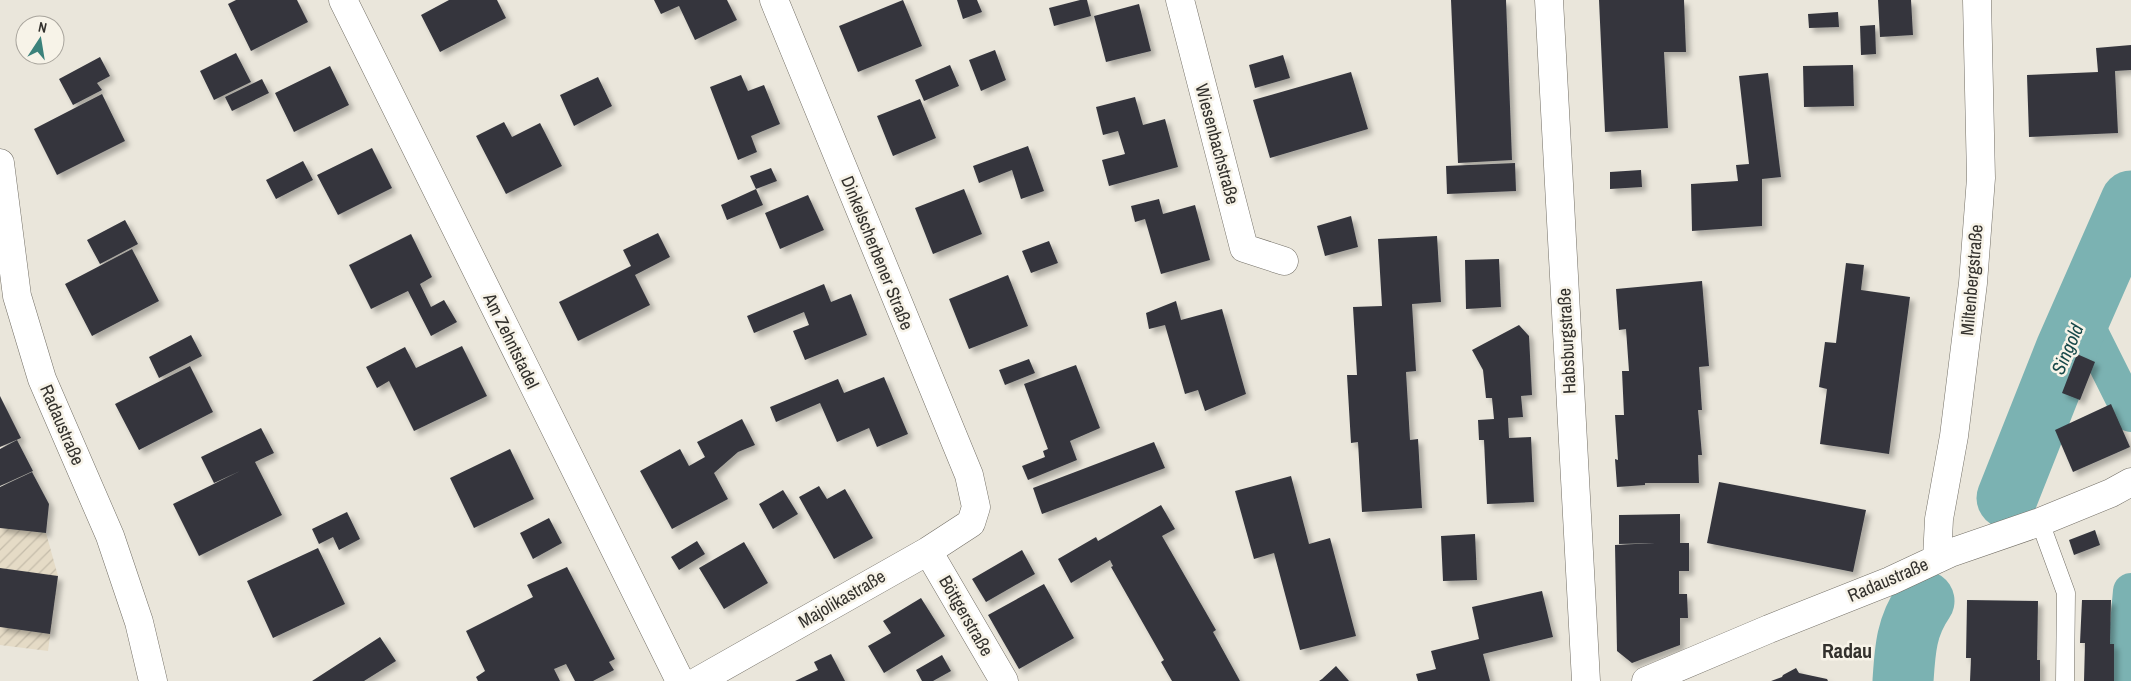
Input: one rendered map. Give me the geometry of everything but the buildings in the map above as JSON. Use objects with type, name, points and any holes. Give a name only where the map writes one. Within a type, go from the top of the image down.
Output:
[{"type":"street","name":"Am Zehntstadel","points":[[343,0],[680,681]]},
{"type":"street","name":"Dinkelscherbener Straße","points":[[774,0],[969,475],[976,507]]},
{"type":"street","name":"Wiesenbachstraße","points":[[1180,0],[1244,248],[1284,261]]},
{"type":"street","name":"Habsburgstraße","points":[[1549,0],[1586,681]]},
{"type":"street","name":"Miltenbergstraße","points":[[1944,556],[1939,519],[1954,436],[1967,344],[1980,178],[1977,0]]},
{"type":"street","name":"Radaustraße","points":[[0,163],[17,296],[42,379],[110,536],[139,622],[153,681]]},
{"type":"street","name":"Radaustraße","points":[[1646,681],[1890,581],[1944,556],[2040,522],[2121,488]]},
{"type":"street","name":"Majolikastraße","points":[[698,681],[928,551],[971,522],[976,507]]},
{"type":"street","name":"Böttgerstraße","points":[[928,551],[1004,681]]},
{"type":"lane","points":[[2040,522],[2066,593],[2065,681]]},
{"type":"shaded area","points":[[0,499],[46,533],[58,576],[48,651],[0,645]]},
{"type":"waterway","name":"Singold","points":[[2007,498],[2066,349],[2131,201]]},
{"type":"waterway","points":[[2082,316],[2131,414]]},
{"type":"waterway","points":[[2123,681],[2131,591]]},
{"type":"waterway","name":"Singold","points":[[1903,681],[1910,630],[1913,620],[1924,601]]},
{"type":"district","name":"Radau","points":[[1847,651]]}]
